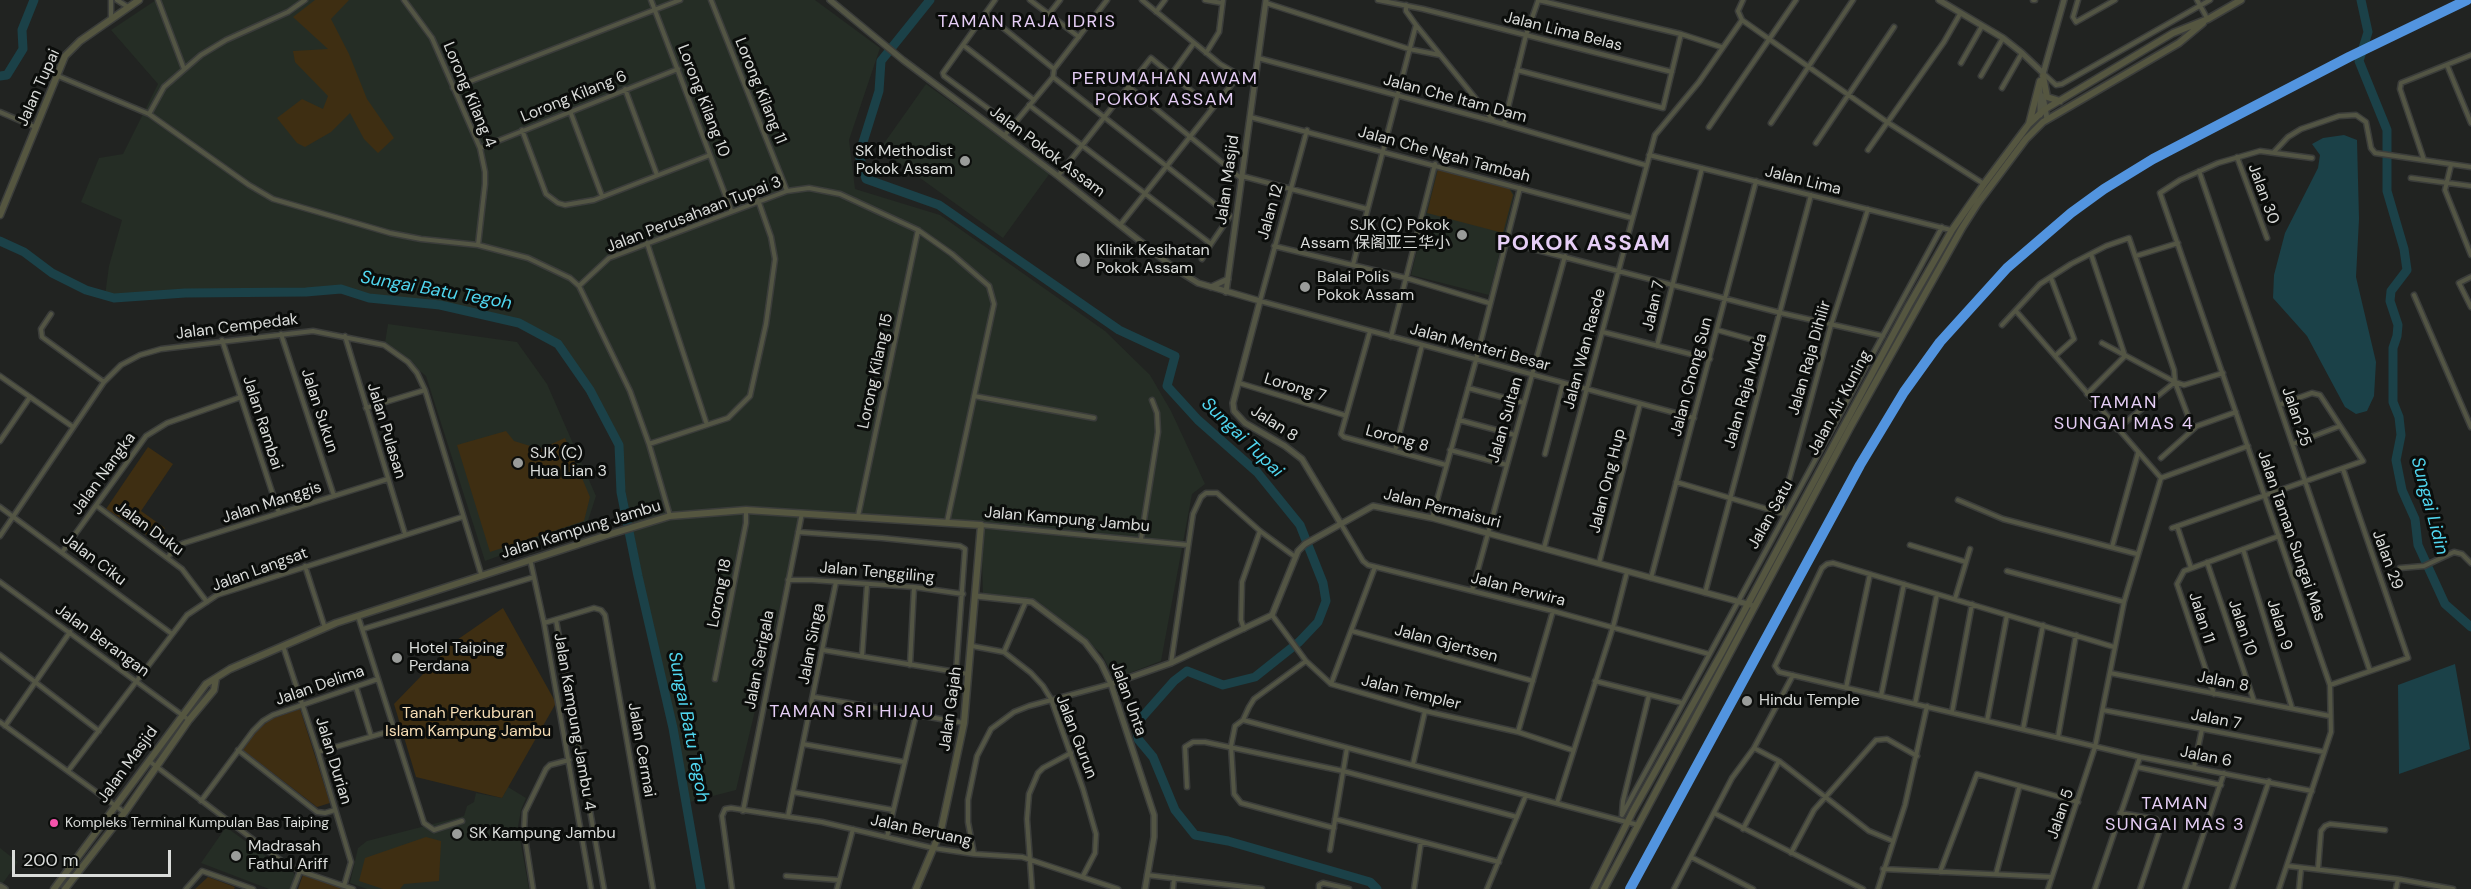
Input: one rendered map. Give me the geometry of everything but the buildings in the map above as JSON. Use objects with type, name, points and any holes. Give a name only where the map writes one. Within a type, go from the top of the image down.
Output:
[{"type":"main road","name":"Jalan Tupai","points":[[0,215],[65,56],[72,48],[139,0]]},
{"type":"main road","name":"Jalan Air Kuning","points":[[1594,889],[1624,819],[1748,604],[1843,425],[1952,230],[1984,184],[2029,124],[2042,112],[2173,33],[2208,19],[2241,0]]},
{"type":"main road","name":"Jalan Air Kuning","points":[[1604,889],[1851,426],[1962,228],[2026,139],[2045,120],[2179,43],[2208,19]]},
{"type":"main road","points":[[2042,77],[2048,97],[2060,101]]},
{"type":"main road","points":[[2029,124],[2042,77]]},
{"type":"main road","name":"Jalan Kampung Jambu","points":[[181,715],[206,684],[230,669],[283,645],[358,616],[481,574],[670,516],[746,510],[981,525]]},
{"type":"main road","name":"Jalan Gajah","points":[[916,889],[945,814],[964,723],[970,675],[981,525]]},
{"type":"main road","points":[[189,720],[214,690],[216,678]]},
{"type":"main road","name":"Jalan Masjid","points":[[54,889],[181,715]]},
{"type":"main road","name":"Jalan Masjid","points":[[65,889],[123,815],[189,720]]},
{"type":"street","points":[[111,0],[111,19]]},
{"type":"street","points":[[117,0],[129,7]]},
{"type":"street","points":[[158,0],[183,69]]},
{"type":"street","points":[[149,114],[164,87],[183,69],[226,40],[288,12],[305,0]]},
{"type":"street","name":"Lorong Kilang 4","points":[[404,0],[432,38],[480,148],[486,172],[478,245]]},
{"type":"street","name":"Lorong Kilang 10","points":[[651,0],[731,210]]},
{"type":"street","points":[[453,88],[680,0]]},
{"type":"street","name":"Lorong Kilang 11","points":[[711,0],[787,191]]},
{"type":"street","name":"Jalan Pokok Assam","points":[[830,0],[1174,268],[1198,283],[1260,302]]},
{"type":"street","points":[[995,0],[943,70],[944,76],[1012,126]]},
{"type":"street","points":[[1030,0],[1079,37]]},
{"type":"street","points":[[1049,14],[1060,0]]},
{"type":"street","points":[[1004,136],[1053,77],[1054,69],[1107,0]]},
{"type":"street","points":[[1142,0],[1206,53],[1239,75],[1255,79]]},
{"type":"street","points":[[1156,12],[1165,0]]},
{"type":"street","points":[[1205,0],[1223,2],[1219,32],[1206,53]]},
{"type":"street","name":"Jalan Lima Belas","points":[[1378,0],[1406,5],[1672,72]]},
{"type":"street","points":[[1504,124],[1526,35],[1538,0],[1681,34],[1721,47]]},
{"type":"street","points":[[1743,0],[1738,10],[1742,20],[1887,122],[1984,184]]},
{"type":"street","points":[[1709,127],[1796,0]]},
{"type":"street","points":[[1771,123],[1853,0]]},
{"type":"street","points":[[1939,0],[2003,38],[2022,53],[2042,77],[2056,85],[2062,84],[2210,0]]},
{"type":"street","points":[[2045,120],[2042,112],[2042,77],[2064,0]]},
{"type":"street","points":[[2078,0],[2073,17],[2076,22],[2115,0]]},
{"type":"street","points":[[2197,0],[2208,19]]},
{"type":"street","points":[[1266,1],[1409,49],[1440,56]]},
{"type":"street","name":"Jalan Masjid","points":[[1226,292],[1266,1]]},
{"type":"street","points":[[1406,5],[1406,11],[1416,25],[1493,121]]},
{"type":"street","points":[[986,14],[1054,69]]},
{"type":"street","points":[[1868,150],[1936,54],[1960,14]]},
{"type":"street","name":"Jalan Wan Rasde","points":[[1543,549],[1655,135],[1663,122],[1699,82],[1721,47],[1742,20]]},
{"type":"street","points":[[1353,265],[1416,25]]},
{"type":"street","points":[[1961,63],[1982,26]]},
{"type":"street","points":[[1816,143],[1894,27]]},
{"type":"street","points":[[1517,70],[1663,108],[1681,34]]},
{"type":"street","points":[[1981,76],[2003,38]]},
{"type":"street","points":[[1171,75],[1194,44]]},
{"type":"street","points":[[963,45],[1034,100]]},
{"type":"street","points":[[2002,88],[2022,53]]},
{"type":"street","points":[[2424,160],[2400,89],[2401,83],[2470,57]]},
{"type":"street","points":[[1058,177],[1106,119],[1150,58],[1212,108]]},
{"type":"street","name":"Jalan Che Itam Dam","points":[[1258,58],[1646,165]]},
{"type":"street","points":[[2447,65],[2471,123]]},
{"type":"street","name":"Lorong Kilang 6","points":[[480,148],[678,69]]},
{"type":"street","points":[[57,75],[149,114],[249,185],[273,199],[390,233],[478,245],[528,258],[560,272],[579,286],[626,382],[649,444],[670,516]]},
{"type":"street","points":[[1120,225],[1239,75]]},
{"type":"street","points":[[1053,77],[1230,216],[1202,258]]},
{"type":"street","points":[[1129,87],[1242,178],[1291,188],[1367,209]]},
{"type":"street","points":[[625,89],[657,175]]},
{"type":"street","points":[[1029,105],[1211,244]]},
{"type":"street","points":[[570,111],[603,196]]},
{"type":"street","points":[[0,112],[36,127]]},
{"type":"street","points":[[2274,153],[2288,138],[2301,129],[2339,116],[2356,115],[2366,122],[2374,153],[2471,167]]},
{"type":"street","name":"Jalan Che Ngah Tambah","points":[[1250,117],[1307,130],[1632,218]]},
{"type":"street","points":[[522,130],[546,194],[552,200],[565,205],[574,205],[603,196],[710,154]]},
{"type":"street","name":"Jalan 12","points":[[1260,302],[1307,130]]},
{"type":"street","points":[[2199,171],[2259,151],[2312,158]]},
{"type":"street","name":"Jalan Lima","points":[[1649,155],[1952,230]]},
{"type":"street","name":"Jalan 30","points":[[2237,157],[2267,238]]},
{"type":"street","points":[[1391,337],[1435,164]]},
{"type":"street","points":[[2451,165],[2445,190],[2447,201],[2471,255]]},
{"type":"street","name":"Jalan 7","points":[[1657,346],[1702,168]]},
{"type":"street","name":"Jalan Taman Sungai Mas","points":[[2199,171],[2160,193],[2330,685],[2331,732],[2279,889]]},
{"type":"street","name":"Jalan 25","points":[[2199,171],[2370,671]]},
{"type":"street","points":[[2411,178],[2471,186]]},
{"type":"street","name":"Jalan Chong Sun","points":[[1651,578],[1756,181]]},
{"type":"street","name":"Jalan Perusahaan Tupai 3","points":[[579,286],[602,263],[731,210],[787,191],[808,188],[840,194],[918,230],[952,254],[988,285],[994,304],[947,522]]},
{"type":"street","points":[[1432,519],[1520,188]]},
{"type":"street","name":"Jalan Raja Muda","points":[[1705,592],[1811,195]]},
{"type":"street","points":[[649,444],[728,418],[748,399],[768,314],[775,259],[771,237],[758,200]]},
{"type":"street","name":"Jalan Raja Dihilir","points":[[1785,514],[1782,506],[1831,325],[1868,209]]},
{"type":"street","name":"Jalan Satu","points":[[1624,819],[1682,703],[1942,227]]},
{"type":"street","name":"Lorong Kilang 15","points":[[858,516],[918,230]]},
{"type":"street","points":[[2002,325],[2040,284],[2118,240],[2129,238],[2174,370],[2175,382],[2193,429]]},
{"type":"street","points":[[1506,242],[1725,299],[1882,336]]},
{"type":"street","points":[[647,243],[707,425]]},
{"type":"street","points":[[2136,256],[2178,243]]},
{"type":"street","points":[[1274,246],[1406,278],[1489,303]]},
{"type":"street","points":[[2091,254],[2126,356]]},
{"type":"street","name":"Jalan Sultan","points":[[1472,591],[1564,256]]},
{"type":"street","points":[[2471,277],[2459,283],[2471,306]]},
{"type":"street","points":[[2051,278],[2074,339],[2055,356]]},
{"type":"street","points":[[1211,287],[1228,279]]},
{"type":"street","points":[[2414,295],[2471,427]]},
{"type":"street","name":"Jalan Menteri Besar","points":[[1260,302],[1694,418]]},
{"type":"street","name":"Jalan 8","points":[[1260,302],[1233,403],[1234,411],[1239,418],[1302,459],[1341,524]]},
{"type":"street","points":[[2016,311],[2161,478],[2248,446]]},
{"type":"street","points":[[51,314],[41,329],[42,337],[104,382]]},
{"type":"street","points":[[1717,330],[1771,345]]},
{"type":"street","name":"Jalan Cempedak","points":[[0,536],[104,382],[121,365],[149,352],[222,340],[313,331],[372,341],[393,350],[417,373],[425,390],[481,574]]},
{"type":"street","name":"Lorong 8","points":[[1370,331],[1341,434],[1344,437],[1446,465]]},
{"type":"street","points":[[1603,332],[1710,359]]},
{"type":"street","name":"Jalan Sukun","points":[[281,334],[334,496]]},
{"type":"street","name":"Jalan Pulasan","points":[[345,336],[405,534]]},
{"type":"street","name":"Jalan Rambai","points":[[222,340],[279,513]]},
{"type":"street","points":[[2102,343],[2184,385],[2223,373]]},
{"type":"street","points":[[1395,451],[1422,345]]},
{"type":"street","points":[[2087,394],[2126,356]]},
{"type":"street","points":[[0,376],[73,428]]},
{"type":"street","points":[[2118,429],[2175,382]]},
{"type":"street","name":"Lorong 7","points":[[1239,383],[1345,416]]},
{"type":"street","points":[[1545,454],[1563,383]]},
{"type":"street","points":[[1468,388],[1524,403]]},
{"type":"street","points":[[366,408],[425,390]]},
{"type":"street","points":[[2279,405],[2317,393],[2363,461],[2343,470],[2174,527],[2191,568],[2279,536]]},
{"type":"street","points":[[974,396],[1094,418]]},
{"type":"street","points":[[0,441],[30,397]]},
{"type":"street","name":"Jalan Nangka","points":[[63,551],[146,436],[167,423],[241,397]]},
{"type":"street","points":[[1141,539],[1158,432],[1157,413],[1152,400]]},
{"type":"street","name":"Jalan Ong Hup","points":[[1599,564],[1640,404]]},
{"type":"street","points":[[2161,458],[2197,426],[2236,412]]},
{"type":"street","points":[[1459,420],[1515,435]]},
{"type":"street","points":[[2293,444],[2340,426]]},
{"type":"street","points":[[1450,450],[1507,465]]},
{"type":"street","points":[[2112,547],[2138,453]]},
{"type":"street","name":"Jalan 29","points":[[2343,470],[2408,658],[2370,671]]},
{"type":"street","name":"Jalan 5","points":[[2048,889],[2095,747],[2124,602],[2161,478]]},
{"type":"street","name":"Jalan Manggis","points":[[168,557],[184,543],[388,479]]},
{"type":"street","points":[[1676,482],[1785,514]]},
{"type":"street","points":[[1171,663],[1188,545],[1196,505],[1201,497],[1210,492],[1224,498],[1260,531],[1294,556]]},
{"type":"street","points":[[1958,500],[2003,519],[2137,554]]},
{"type":"street","name":"Jalan Duku","points":[[96,506],[182,569],[207,602]]},
{"type":"street","name":"Jalan Permaisuri","points":[[1272,615],[1294,556],[1305,544],[1373,506],[1432,519],[1756,606]]},
{"type":"street","name":"Jalan Ciku","points":[[0,507],[63,551],[172,634]]},
{"type":"street","name":"Lorong 18","points":[[715,680],[746,523],[746,510]]},
{"type":"street","name":"Jalan Serigala","points":[[743,811],[802,513]]},
{"type":"street","name":"Jalan Langsat","points":[[68,771],[187,615],[207,602],[230,590],[462,517]]},
{"type":"street","points":[[1331,684],[1375,567],[1364,561],[1341,524]]},
{"type":"street","name":"Jalan Kampung Jambu","points":[[981,525],[1188,545]]},
{"type":"street","points":[[1244,630],[1241,620],[1242,582],[1260,531]]},
{"type":"street","name":"Jalan Gajah","points":[[798,532],[960,546],[965,549],[957,672]]},
{"type":"street","points":[[1910,545],[1966,562]]},
{"type":"street","points":[[1955,599],[1970,549]]},
{"type":"street","name":"Jalan 9","points":[[2243,549],[2292,708]]},
{"type":"street","points":[[2400,568],[2424,566],[2457,552],[2471,563]]},
{"type":"street","name":"Jalan Kampung Jambu 4","points":[[530,559],[544,623],[591,889]]},
{"type":"street","name":"Jalan 10","points":[[2207,562],[2254,701]]},
{"type":"street","points":[[1674,889],[1732,778],[1754,748],[1793,675],[1776,669],[1776,661],[1822,568],[1827,564],[1833,563],[2114,647]]},
{"type":"street","points":[[305,566],[326,628]]},
{"type":"street","name":"Jalan Perwira","points":[[1375,567],[1553,611],[1709,654]]},
{"type":"street","name":"Jalan 11","points":[[2191,568],[2184,571],[2177,584],[2214,694]]},
{"type":"street","points":[[2007,571],[2124,602]]},
{"type":"street","points":[[1557,803],[1613,627],[1627,572]]},
{"type":"street","points":[[1846,688],[1870,574]]},
{"type":"street","points":[[363,629],[534,577]]},
{"type":"street","name":"Jalan Tenggiling","points":[[788,580],[914,587],[963,594]]},
{"type":"street","name":"Jalan Berangan","points":[[0,582],[189,720]]},
{"type":"street","name":"Jalan Singa","points":[[788,816],[836,582]]},
{"type":"street","points":[[1881,696],[1904,584]]},
{"type":"street","points":[[862,656],[867,585]]},
{"type":"street","points":[[910,665],[914,587]]},
{"type":"street","points":[[1915,704],[1937,594]]},
{"type":"street","name":"Jalan Unta","points":[[976,596],[1026,600],[1050,614],[1095,653],[1111,684],[1154,815],[1154,837],[1145,889]]},
{"type":"street","points":[[1004,652],[1026,600]]},
{"type":"street","points":[[1952,712],[1972,604]]},
{"type":"street","name":"Jalan Cermai","points":[[556,620],[594,608],[601,610],[605,615],[653,889]]},
{"type":"street","points":[[1518,732],[1553,611]]},
{"type":"street","points":[[974,854],[968,822],[968,801],[977,756],[991,729],[1014,712],[1051,699],[1111,684],[1171,663],[1272,615]]},
{"type":"street","name":"Jalan Templer","points":[[1272,615],[1306,661],[1331,684],[1425,711],[1518,732],[1572,750]]},
{"type":"street","points":[[1987,721],[2007,615]]},
{"type":"street","points":[[358,616],[424,823],[434,830],[462,821]]},
{"type":"street","points":[[544,623],[556,620],[604,889]]},
{"type":"street","points":[[2023,729],[2043,626]]},
{"type":"street","name":"Jalan Gjertsen","points":[[1352,631],[1533,681]]},
{"type":"street","points":[[5,726],[70,632]]},
{"type":"street","points":[[2058,737],[2076,635]]},
{"type":"street","name":"Jalan Durian","points":[[283,645],[351,862],[344,886]]},
{"type":"street","name":"Jalan Gurun","points":[[972,646],[1004,652],[1031,674],[1043,686],[1051,699],[1071,753],[1096,834],[1095,853],[1083,876]]},
{"type":"street","points":[[823,650],[970,675]]},
{"type":"street","points":[[0,655],[99,731]]},
{"type":"street","points":[[1306,661],[1254,699],[1243,720],[1232,730],[1234,794],[1241,803],[1334,828]]},
{"type":"street","points":[[2330,685],[2370,671]]},
{"type":"street","name":"Jalan 8","points":[[2110,673],[2331,716]]},
{"type":"street","name":"Jalan 6","points":[[1793,675],[2095,747],[2312,791]]},
{"type":"street","name":"Jalan Delima","points":[[201,801],[238,750],[263,722],[273,715],[378,679]]},
{"type":"street","points":[[1595,681],[1682,703]]},
{"type":"street","points":[[356,687],[371,736]]},
{"type":"street","points":[[1624,819],[1623,801],[1649,694]]},
{"type":"street","points":[[814,697],[964,723]]},
{"type":"street","points":[[1878,889],[1917,756],[1927,706]]},
{"type":"street","name":"Jalan 7","points":[[2103,710],[2324,752]]},
{"type":"street","points":[[1413,764],[1425,711]]},
{"type":"street","points":[[887,837],[916,715]]},
{"type":"street","points":[[1243,720],[1624,819],[1638,825]]},
{"type":"street","points":[[0,722],[115,805],[123,815]]},
{"type":"street","points":[[2194,767],[2202,729]]},
{"type":"street","points":[[318,752],[394,730]]},
{"type":"street","points":[[1791,853],[1809,818],[1876,740],[1887,739],[1917,756]]},
{"type":"street","points":[[1187,787],[1185,752],[1187,744],[1205,742],[1343,771],[1517,817]]},
{"type":"street","points":[[803,744],[904,762]]},
{"type":"street","points":[[1330,850],[1347,748]]},
{"type":"street","points":[[1754,748],[1779,761],[1869,831],[1893,842]]},
{"type":"street","points":[[238,750],[317,812],[325,813],[335,810]]},
{"type":"street","points":[[1032,889],[1028,803],[1034,782],[1043,768],[1071,753]]},
{"type":"street","points":[[2095,889],[2140,757]]},
{"type":"street","points":[[533,889],[524,831],[525,812],[546,768],[568,760]]},
{"type":"street","points":[[148,761],[283,862],[300,871],[353,889]]},
{"type":"street","points":[[1743,828],[1779,761]]},
{"type":"street","points":[[2137,767],[2221,785]]},
{"type":"street","points":[[2185,889],[2224,773]]},
{"type":"street","points":[[1940,872],[1977,774],[2019,788],[2078,802]]},
{"type":"street","points":[[2232,889],[2269,781]]},
{"type":"street","points":[[1995,873],[2019,788]]},
{"type":"street","points":[[793,792],[893,810]]},
{"type":"street","points":[[1487,889],[1526,795]]},
{"type":"street","name":"Jalan Beruang","points":[[732,889],[722,816],[725,809],[731,808],[854,829],[933,848],[1030,858],[1118,889]]},
{"type":"street","points":[[1714,813],[1863,889]]},
{"type":"street","points":[[2120,813],[2156,819],[2159,823],[2160,829],[2140,889]]},
{"type":"street","points":[[1335,819],[1499,862]]},
{"type":"street","points":[[2318,869],[2321,831],[2325,826],[2330,824],[2385,830]]},
{"type":"street","points":[[837,889],[854,829]]},
{"type":"street","points":[[1414,889],[1421,842]]},
{"type":"street","points":[[1691,857],[1754,889]]},
{"type":"street","points":[[2288,866],[2398,879],[2429,887],[2453,889]]},
{"type":"street","points":[[2299,889],[2301,868]]},
{"type":"street","points":[[1883,869],[2052,877]]},
{"type":"street","points":[[186,889],[202,871],[253,889]]},
{"type":"street","points":[[293,889],[300,871]]},
{"type":"street","points":[[1148,875],[1262,889]]},
{"type":"street","points":[[786,876],[839,880]]},
{"type":"street","points":[[1173,889],[1174,878]]},
{"type":"street","points":[[2396,889],[2398,879]]},
{"type":"street","points":[[1319,889],[1319,885],[1323,883],[1349,889]]},
{"type":"street","points":[[0,886],[5,889]]},
{"type":"shaded area","points":[[156,0],[815,0],[880,48],[849,140],[855,189],[940,215],[1105,331],[1150,375],[1171,411],[1205,484],[1192,494],[1161,661],[1114,679],[1102,654],[1039,602],[983,595],[981,527],[802,514],[736,790],[686,803],[617,448],[558,341],[522,322],[440,305],[361,295],[341,289],[105,296],[109,266],[122,220],[81,202],[99,158],[123,154],[158,84],[111,30]]},
{"type":"shaded area","name":"SK Methodist Pokok Assam","points":[[926,84],[1050,173],[1003,238],[880,149]]},
{"type":"shaded area","name":"SJK (C) Pokok Assam 保阁亚三华小","points":[[1437,167],[1508,184],[1514,195],[1489,295],[1411,275]]},
{"type":"shaded area","name":"SJK (C) Hua Lian 3","points":[[388,324],[517,342],[547,384],[596,496],[587,524],[485,561],[426,376],[385,343]]},
{"type":"shaded area","name":"SK Kampung Jambu","points":[[508,787],[526,798],[518,827],[529,889],[367,889],[350,883],[358,848],[367,841],[464,816],[467,806],[474,802],[476,793],[502,798]]},
{"type":"shaded area","name":"Madrasah Fathul Ariff","points":[[226,827],[274,862],[293,872],[295,875],[291,889],[269,889],[201,863]]},
{"type":"shaded area","points":[[0,848],[18,862],[0,887]]},
{"type":"green space","points":[[315,0],[349,0],[331,19],[349,54],[367,99],[394,138],[378,153],[364,139],[350,113],[331,132],[305,147],[297,143],[277,118],[302,99],[323,109],[328,96],[295,62],[293,51],[328,49],[293,17]]},
{"type":"green space","points":[[1438,169],[1507,185],[1513,195],[1503,233],[1427,213]]},
{"type":"green space","points":[[506,431],[514,441],[540,449],[565,438],[590,497],[584,521],[490,552],[457,445]]},
{"type":"green space","points":[[148,447],[173,464],[141,511],[165,528],[156,541],[106,509]]},
{"type":"green space","name":"Tanah Perkuburan Islam Kampung Jambu","points":[[503,608],[556,703],[502,798],[416,777],[394,704],[454,642]]},
{"type":"green space","points":[[300,709],[330,803],[317,807],[243,750],[254,733],[271,719]]},
{"type":"green space","points":[[426,837],[441,841],[439,881],[404,884],[400,889],[383,889],[359,881],[365,858]]},
{"type":"green space","points":[[303,875],[346,889],[298,889]]},
{"type":"green space","points":[[208,877],[235,887],[234,889],[195,889]]},
{"type":"water","points":[[2344,135],[2357,140],[2359,219],[2356,277],[2376,362],[2374,396],[2367,411],[2356,414],[2345,407],[2307,336],[2273,298],[2274,275],[2285,233],[2318,168],[2320,155],[2312,144],[2323,138]]},
{"type":"water","points":[[2455,664],[2470,749],[2399,774],[2398,685]]},
{"type":"waterway","name":"Sungai Batu Tegoh","points":[[0,76],[7,75],[23,49],[22,30],[34,0]]},
{"type":"waterway","name":"Sungai Tupai","points":[[930,0],[881,61],[879,91],[859,155],[866,179],[939,205],[1119,330],[1175,356],[1167,386],[1198,420],[1257,472],[1300,525],[1323,583],[1326,601],[1318,622],[1299,642],[1255,677],[1223,685],[1187,671],[1174,681],[1136,724],[1138,739],[1153,757],[1175,810],[1195,835],[1228,841],[1370,882],[1377,889]]},
{"type":"waterway","name":"Sungai Lidin","points":[[2361,0],[2368,32],[2359,61],[2387,130],[2387,191],[2404,249],[2407,270],[2391,291],[2390,301],[2398,325],[2393,348],[2393,402],[2399,417],[2401,435],[2396,460],[2402,490],[2415,519],[2418,545],[2445,604],[2471,627]]},
{"type":"waterway","name":"Sungai Batu Tegoh","points":[[0,241],[24,252],[52,273],[86,290],[114,298],[185,293],[306,292],[341,289],[369,298],[440,305],[519,323],[558,344],[590,390],[619,445],[621,492],[673,728],[701,889]]},
{"type":"transit line","points":[[1630,889],[1860,465],[1904,392],[1940,342],[2007,268],[2071,213],[2104,189],[2153,159],[2349,57],[2467,0]]},
{"type":"place","name":"SK Methodist Pokok Assam","points":[[965,161]]},
{"type":"place","name":"SJK (C) Pokok Assam 保阁亚三华小","points":[[1462,235]]},
{"type":"place","name":"Klinik Kesihatan Pokok Assam","points":[[1083,260]]},
{"type":"place","name":"Balai Polis Pokok Assam","points":[[1305,287]]},
{"type":"place","name":"SJK (C) Hua Lian 3","points":[[518,463]]},
{"type":"place","name":"Hotel Taiping Perdana","points":[[397,658]]},
{"type":"place","name":"Hindu Temple","points":[[1747,701]]},
{"type":"place","name":"Kompleks Terminal Kumpulan Bas Taiping","points":[[54,823]]},
{"type":"place","name":"SK Kampung Jambu","points":[[457,834]]},
{"type":"place","name":"Madrasah Fathul Ariff","points":[[236,856]]},
{"type":"district","name":"TAMAN RAJA IDRIS","points":[[1027,22]]},
{"type":"district","name":"PERUMAHAN AWAM POKOK ASSAM","points":[[1165,89]]},
{"type":"district","name":"POKOK ASSAM","points":[[1584,244]]},
{"type":"district","name":"TAMAN SUNGAI MAS 4","points":[[2124,413]]},
{"type":"district","name":"TAMAN SRI HIJAU","points":[[852,712]]},
{"type":"district","name":"TAMAN SUNGAI MAS 3","points":[[2175,814]]}]
